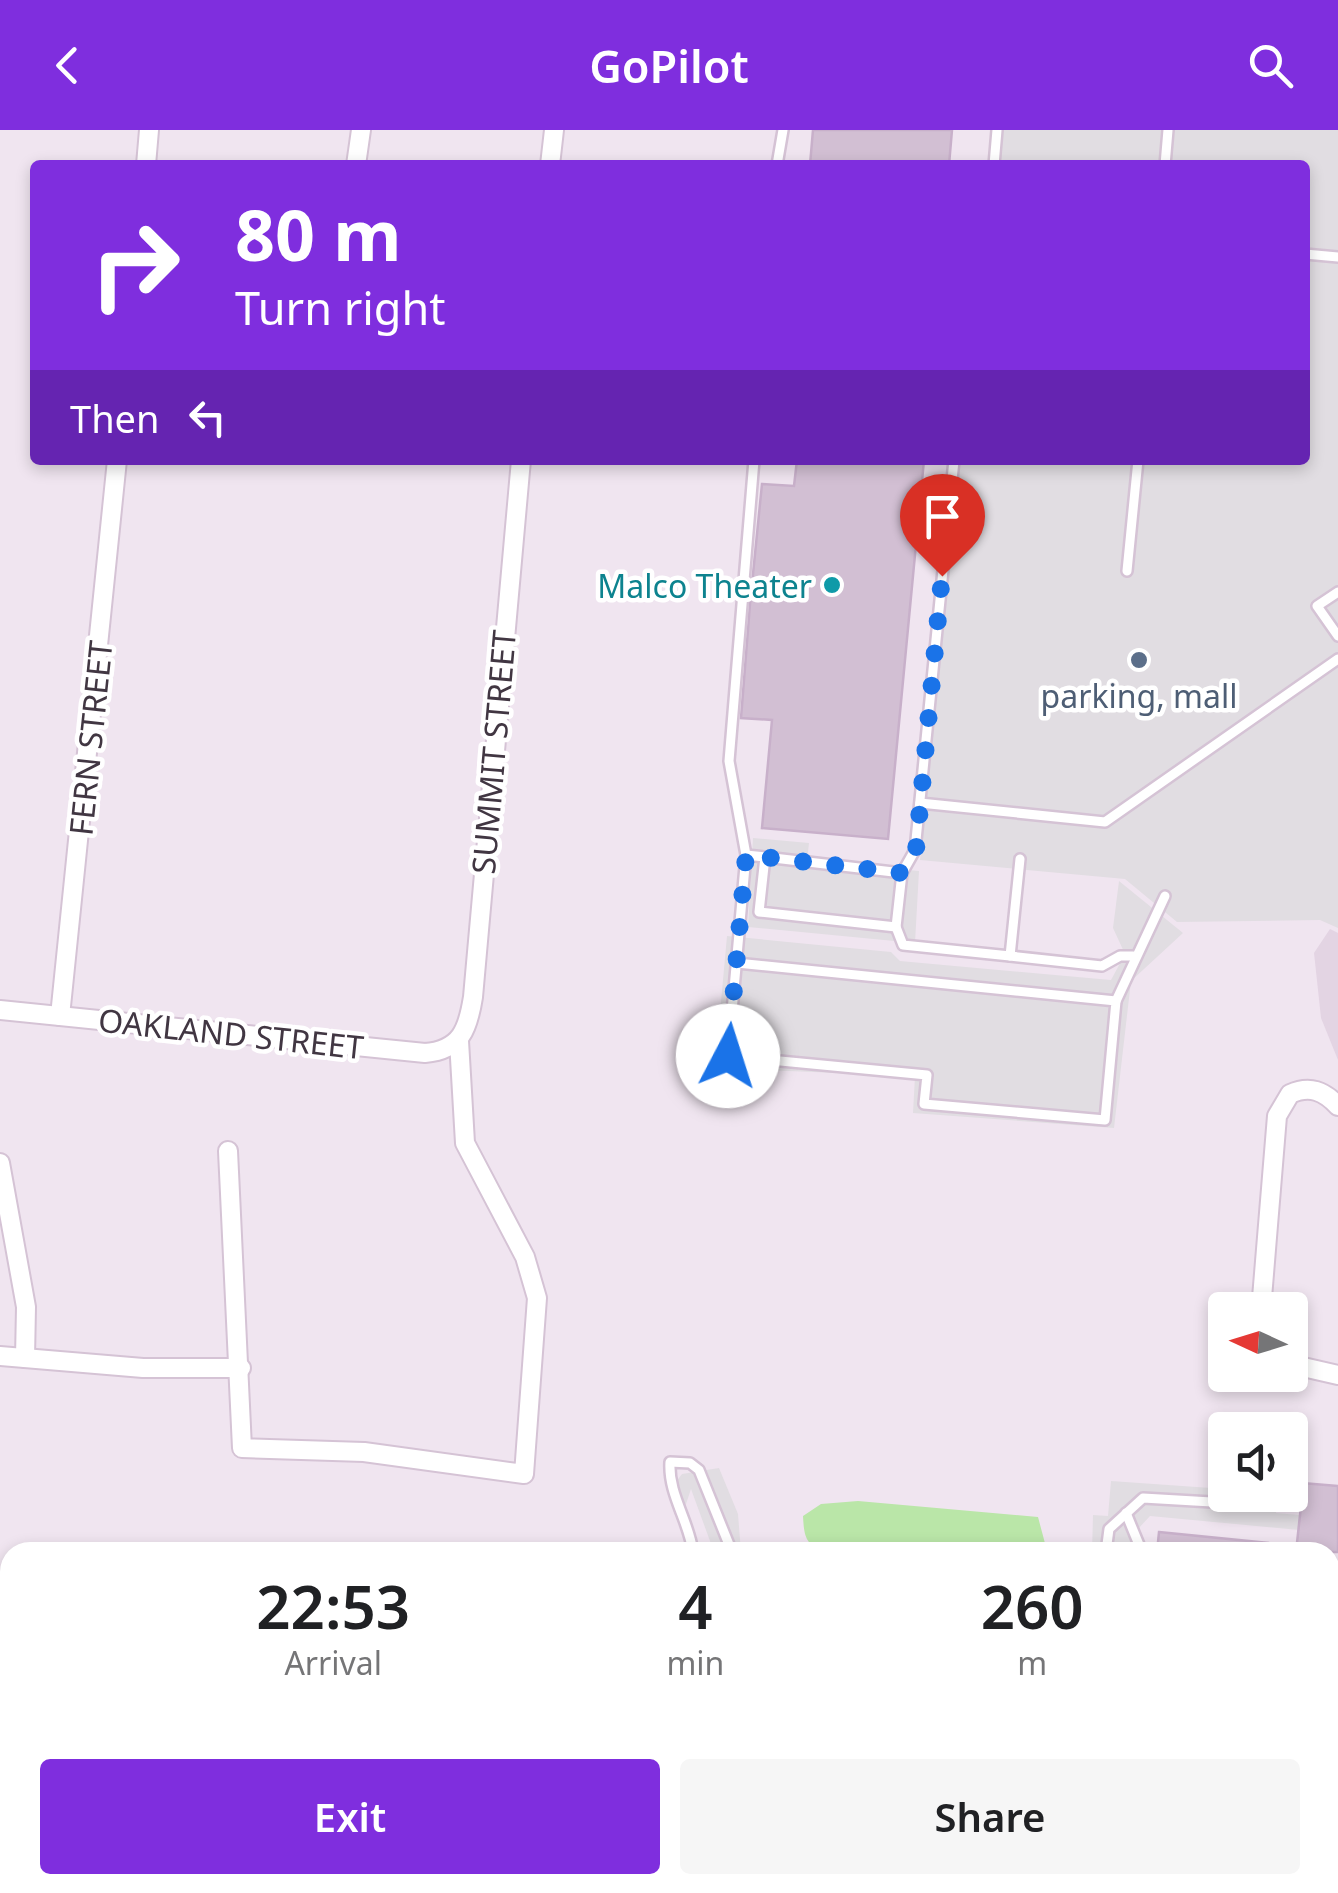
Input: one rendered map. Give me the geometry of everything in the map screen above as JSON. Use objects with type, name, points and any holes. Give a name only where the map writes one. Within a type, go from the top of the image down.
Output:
[{"type":"street","points":[[147,160],[150,130]]},
{"type":"street","points":[[357,160],[360,130]]},
{"type":"street","points":[[551,160],[554,130]]},
{"type":"street","name":"FERN STREET","points":[[60,1016],[116,465]]},
{"type":"street","name":"SUMMIT STREET","points":[[458,1041],[469,1022],[473,997],[521,465]]},
{"type":"street","name":"OAKLAND STREET","points":[[0,1010],[425,1052],[443,1051],[458,1041]]},
{"type":"street","points":[[228,1151],[230,1260],[241,1368],[242,1448],[364,1452],[524,1474],[537,1298],[525,1257],[473,1166],[465,1142],[458,1041]]},
{"type":"street","points":[[1261,1292],[1273,1137],[1283,1103],[1295,1091],[1318,1090],[1338,1106]]},
{"type":"street","points":[[0,1163],[26,1307],[25,1358]]},
{"type":"street","points":[[0,1356],[143,1368],[241,1368]]},
{"type":"street","points":[[1308,1368],[1338,1375]]},
{"type":"lane","points":[[778,160],[783,130]]},
{"type":"lane","points":[[995,160],[998,130]]},
{"type":"lane","points":[[1165,160],[1168,130]]},
{"type":"lane","points":[[1310,254],[1338,257]]},
{"type":"lane","points":[[754,465],[728,761],[746,855],[728,1056],[926,1075],[924,1104],[1105,1120],[1116,1001],[1133,956],[1164,896]]},
{"type":"lane","points":[[954,465],[916,850],[902,873],[896,927],[903,945],[1102,966],[1120,956],[1133,956]]},
{"type":"lane","points":[[1127,571],[1138,465]]},
{"type":"lane","points":[[1338,592],[1317,606],[1338,636]]},
{"type":"lane","points":[[920,804],[1104,822],[1338,659]]},
{"type":"lane","points":[[746,855],[902,873]]},
{"type":"lane","points":[[764,857],[759,912],[896,927]]},
{"type":"lane","points":[[1010,956],[1020,860]]},
{"type":"lane","points":[[736,963],[1116,1001]]},
{"type":"lane","points":[[692,1542],[674,1492],[670,1462],[690,1462],[699,1470],[728,1542]]},
{"type":"lane","points":[[1107,1542],[1109,1529],[1143,1498],[1208,1502]]},
{"type":"lane","points":[[1126,1512],[1138,1542]]},
{"type":"shaded area","name":"parking, mall","points":[[991,130],[1338,130],[1338,928],[1320,920],[1177,922],[1125,879],[920,860],[959,465],[1310,465],[1310,160],[988,160]]},
{"type":"shaded area","points":[[753,838],[809,843],[807,861],[919,871],[915,943],[748,927]]},
{"type":"shaded area","points":[[1119,881],[1183,933],[1131,981],[1114,1128],[913,1113],[915,1076],[715,1068],[727,936],[891,952],[900,961],[1111,980],[1125,954],[1113,928]]},
{"type":"shaded area","points":[[1330,929],[1338,933],[1338,1060],[1321,1018],[1314,953]]},
{"type":"shaded area","points":[[719,1468],[738,1514],[740,1542],[710,1542],[691,1489],[684,1510],[695,1542],[687,1542],[673,1510],[676,1482],[682,1474]]},
{"type":"shaded area","points":[[1111,1481],[1208,1488],[1208,1512],[1300,1515],[1299,1530],[1150,1516],[1138,1529],[1141,1542],[1092,1542],[1093,1515],[1108,1516]]},
{"type":"shaded area","points":[[858,1501],[1038,1517],[1045,1542],[809,1542],[803,1516],[821,1504]]},
{"type":"building","points":[[813,130],[952,130],[949,160],[810,160]]},
{"type":"building","points":[[796,465],[924,465],[888,839],[762,828],[772,720],[741,718],[750,604],[762,484],[794,486]]},
{"type":"building","points":[[1308,1484],[1338,1486],[1338,1542],[1297,1542],[1300,1512],[1308,1512]]},
{"type":"building","points":[[1159,1532],[1258,1542],[1158,1542]]},
{"type":"place","name":"Malco Theater","points":[[832,585]]},
{"type":"place","name":"parking, mall","points":[[1139,660]]},
{"type":"route","points":[[728,1056],[746,855],[902,873],[916,850],[942,576]]}]
